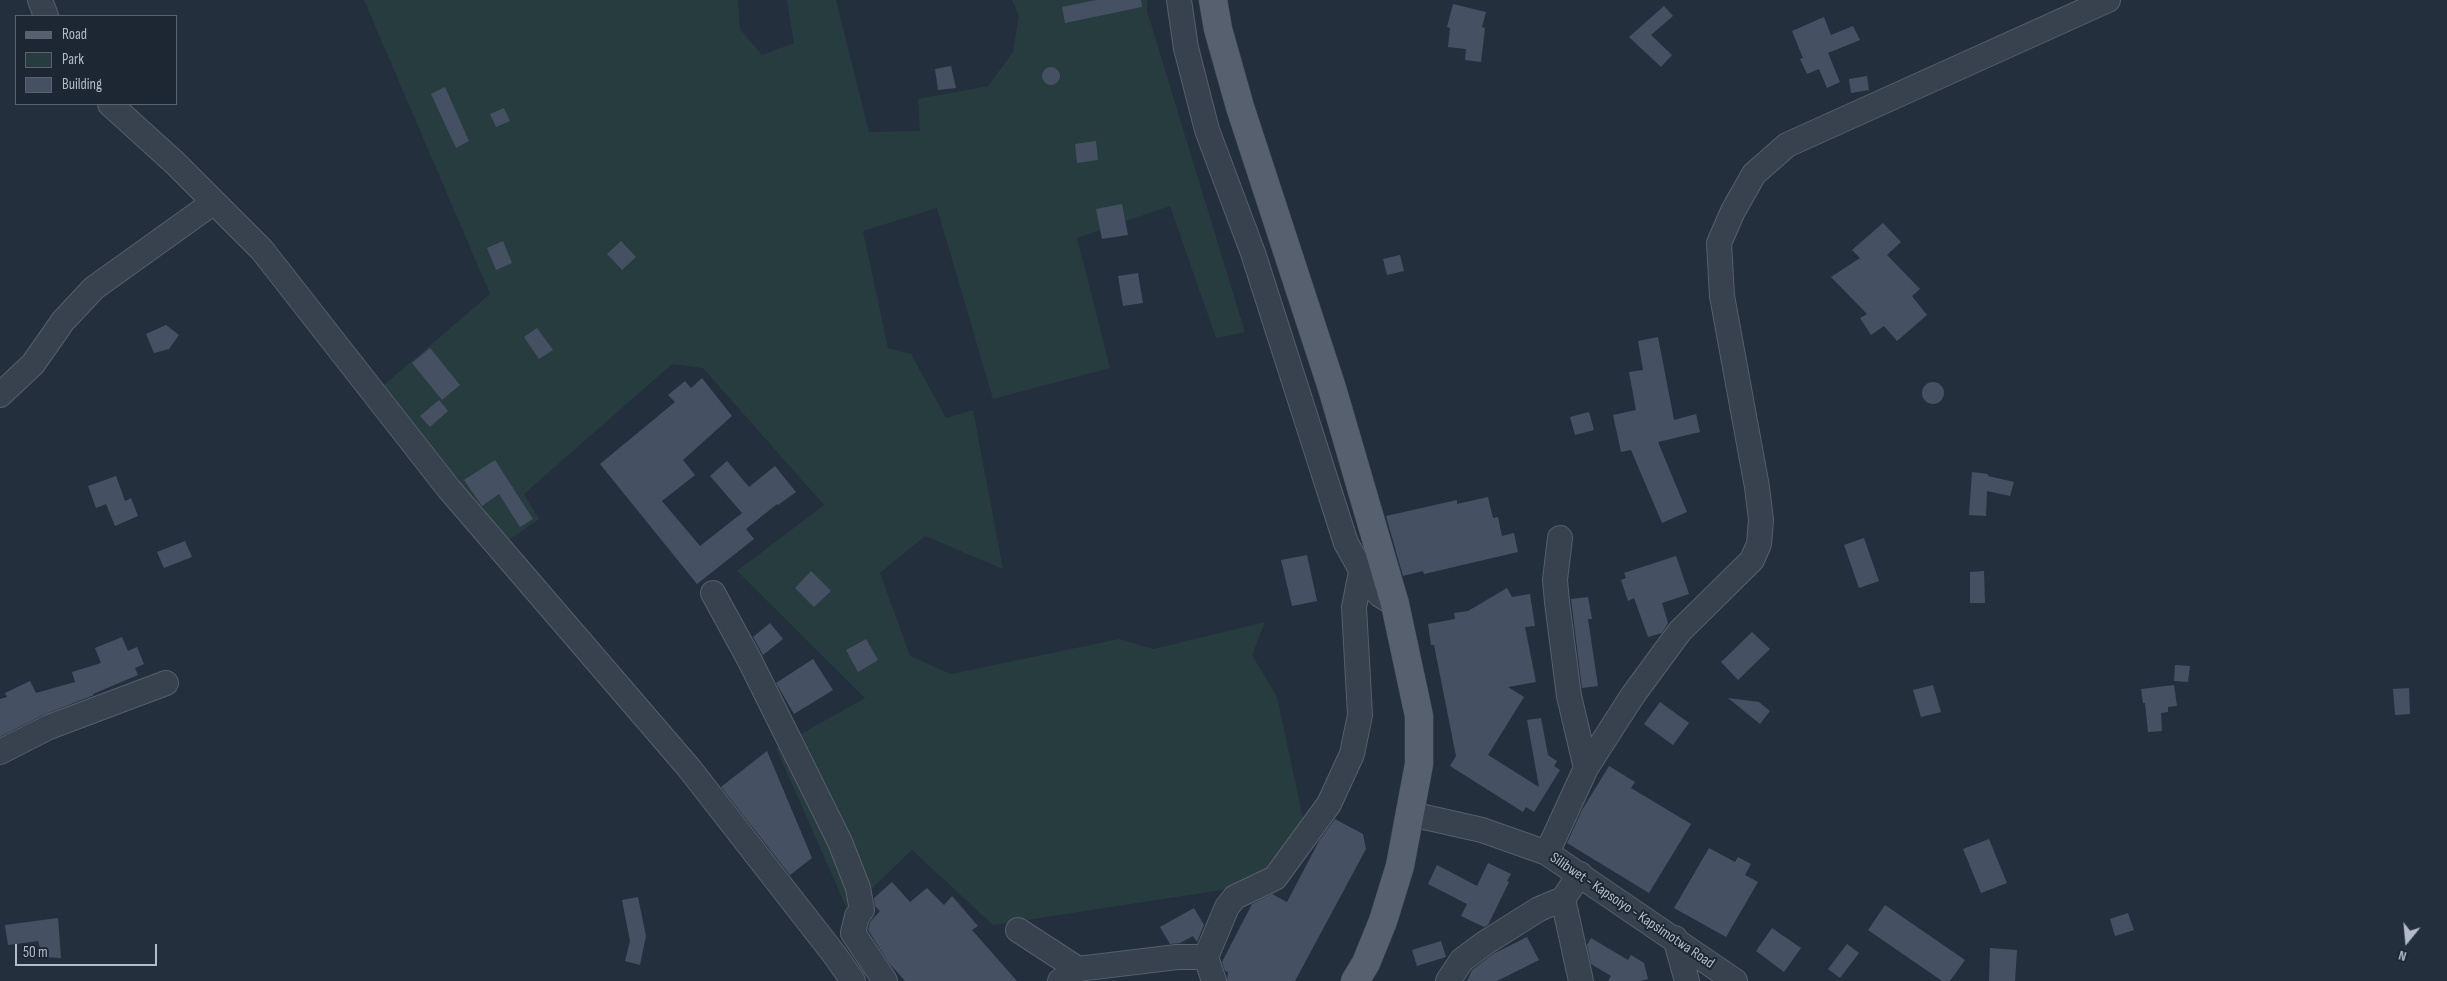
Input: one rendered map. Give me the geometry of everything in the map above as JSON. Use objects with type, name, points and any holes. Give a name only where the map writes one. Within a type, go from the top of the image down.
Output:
[{"type":"main road","points":[[1213,0],[1218,29],[1240,107],[1332,388],[1395,604],[1419,716],[1419,764],[1400,866],[1383,921],[1366,963],[1356,981]]},
{"type":"street","points":[[40,0],[46,15]]},
{"type":"street","points":[[1179,0],[1186,48],[1207,130],[1253,253],[1346,543],[1361,572],[1380,594],[1395,604]]},
{"type":"street","points":[[1547,853],[1586,768],[1633,695],[1680,631],[1752,560],[1759,544],[1761,520],[1757,487],[1722,296],[1719,243],[1732,211],[1754,174],[1787,145],[2108,0]]},
{"type":"street","points":[[111,105],[262,250],[449,489],[689,768],[853,981]]},
{"type":"street","points":[[0,395],[33,364],[62,320],[94,288],[214,202]]},
{"type":"street","points":[[1560,538],[1555,580],[1557,602],[1569,696],[1586,768]]},
{"type":"street","points":[[1214,981],[1206,957],[1227,907],[1234,897],[1275,878],[1329,804],[1352,754],[1360,715],[1354,607],[1361,572]]},
{"type":"street","points":[[713,593],[749,659],[840,842],[858,888],[862,910],[857,916],[853,933],[885,981]]},
{"type":"street","points":[[0,752],[50,727],[166,683]]},
{"type":"street","name":"Silibwet - Kapsoiyo - Kapsimotwa Road","points":[[1411,814],[1482,830],[1547,853],[1675,938],[1735,981]]},
{"type":"street","points":[[1448,981],[1462,960],[1485,943],[1539,909],[1563,899],[1580,874]]},
{"type":"street","points":[[1563,899],[1581,981]]},
{"type":"street","points":[[1018,930],[1069,975],[1159,958],[1206,957]]},
{"type":"street","points":[[1675,938],[1687,981]]},
{"type":"green space","points":[[364,0],[738,0],[740,29],[762,55],[794,43],[787,0],[836,0],[869,132],[920,131],[918,99],[988,86],[1013,52],[1019,16],[1012,0],[1147,0],[1147,11],[1245,332],[1216,338],[1170,206],[1077,238],[1110,368],[993,399],[937,208],[863,231],[888,348],[911,354],[946,418],[973,410],[1003,569],[925,536],[880,573],[910,656],[951,674],[1119,639],[1153,649],[1265,622],[1252,655],[1277,697],[1303,818],[1262,884],[993,925],[912,850],[848,911],[776,748],[865,698],[737,571],[824,505],[703,368],[672,364],[524,494],[539,519],[506,542],[378,390],[490,294]]},
{"type":"building","points":[[1096,0],[1141,0],[1142,7],[1065,23],[1062,7]]},
{"type":"building","points":[[1453,4],[1486,12],[1482,27],[1485,28],[1481,62],[1465,60],[1466,49],[1448,47],[1450,28],[1447,27]]},
{"type":"building","points":[[1664,6],[1673,16],[1651,35],[1672,55],[1661,67],[1629,37]]},
{"type":"building","points":[[1824,17],[1831,35],[1853,26],[1860,40],[1828,53],[1840,82],[1827,88],[1819,69],[1807,74],[1800,59],[1803,58],[1792,31]]},
{"type":"building","points":[[951,66],[956,88],[938,90],[935,69]]},
{"type":"building","points":[[1051,67],[1057,70],[1060,76],[1057,82],[1051,85],[1045,82],[1042,76],[1045,70]]},
{"type":"building","points":[[1867,76],[1869,90],[1851,93],[1849,79]]},
{"type":"building","points":[[445,87],[469,141],[456,148],[431,94]]},
{"type":"building","points":[[504,108],[510,121],[496,127],[490,114]]},
{"type":"building","points":[[1096,141],[1098,160],[1077,163],[1075,144]]},
{"type":"building","points":[[1122,204],[1128,235],[1102,239],[1096,209]]},
{"type":"building","points":[[1883,223],[1901,242],[1887,255],[1920,289],[1912,296],[1927,315],[1897,341],[1884,326],[1871,335],[1860,318],[1867,314],[1831,277],[1860,258],[1852,250]]},
{"type":"building","points":[[503,241],[512,263],[496,270],[487,248]]},
{"type":"building","points":[[621,241],[636,257],[622,270],[607,254]]},
{"type":"building","points":[[1400,255],[1404,271],[1387,275],[1383,259]]},
{"type":"building","points":[[1138,273],[1143,303],[1123,306],[1118,276]]},
{"type":"building","points":[[166,325],[179,335],[169,349],[154,353],[146,334]]},
{"type":"building","points":[[537,328],[553,350],[539,359],[524,337]]},
{"type":"building","points":[[1658,337],[1674,420],[1696,414],[1700,432],[1658,442],[1687,512],[1662,523],[1631,450],[1621,452],[1613,415],[1636,410],[1629,372],[1643,370],[1638,341]]},
{"type":"building","points":[[430,348],[460,385],[442,400],[412,363]]},
{"type":"building","points":[[702,378],[732,416],[683,460],[695,475],[662,501],[700,546],[742,513],[710,476],[727,461],[749,487],[775,466],[796,492],[777,504],[746,529],[754,539],[697,584],[600,464],[675,402],[668,395],[685,381],[691,388]]},
{"type":"building","points":[[1933,382],[1941,385],[1944,393],[1941,401],[1933,404],[1925,401],[1922,393],[1925,385]]},
{"type":"building","points":[[439,400],[448,411],[430,427],[420,416]]},
{"type":"building","points":[[1589,412],[1594,430],[1575,435],[1570,417]]},
{"type":"building","points":[[495,460],[533,519],[520,527],[499,494],[482,506],[464,480]]},
{"type":"building","points":[[1972,472],[1988,474],[1988,476],[2014,482],[2010,496],[1987,491],[1986,516],[1969,515]]},
{"type":"building","points":[[116,476],[125,501],[131,498],[138,516],[115,526],[106,504],[96,508],[88,486]]},
{"type":"building","points":[[1488,497],[1493,518],[1498,517],[1502,536],[1514,533],[1518,552],[1424,574],[1423,571],[1403,576],[1386,516],[1457,500],[1457,504]]},
{"type":"building","points":[[1864,538],[1879,581],[1859,588],[1844,545]]},
{"type":"building","points":[[185,541],[192,557],[164,568],[157,552]]},
{"type":"building","points":[[1307,555],[1317,601],[1292,606],[1281,560]]},
{"type":"building","points":[[1676,556],[1689,594],[1662,603],[1668,623],[1662,633],[1648,637],[1634,598],[1628,601],[1621,580],[1626,578],[1624,573]]},
{"type":"building","points":[[811,571],[831,591],[814,607],[795,588]]},
{"type":"building","points":[[1984,571],[1985,603],[1970,603],[1970,572]]},
{"type":"building","points":[[1507,588],[1512,597],[1530,594],[1535,626],[1525,627],[1536,682],[1508,687],[1524,697],[1488,755],[1539,787],[1527,720],[1541,718],[1548,755],[1557,761],[1554,766],[1560,770],[1534,812],[1526,807],[1523,812],[1450,766],[1456,756],[1434,645],[1431,645],[1428,624],[1455,619],[1454,613],[1468,611]]},
{"type":"building","points":[[1588,597],[1592,619],[1588,619],[1598,686],[1582,688],[1571,599]]},
{"type":"building","points":[[770,623],[783,639],[763,655],[753,637]]},
{"type":"building","points":[[1752,632],[1770,649],[1738,680],[1721,662]]},
{"type":"building","points":[[122,637],[128,651],[137,647],[144,664],[135,668],[138,675],[43,715],[0,737],[0,699],[7,697],[5,693],[30,681],[36,693],[75,682],[72,672],[101,663],[95,648]]},
{"type":"building","points":[[866,639],[878,660],[858,672],[846,650]]},
{"type":"building","points":[[813,659],[833,690],[794,714],[776,683]]},
{"type":"building","points":[[2175,665],[2190,666],[2188,682],[2174,681]]},
{"type":"building","points":[[1933,685],[1941,712],[1921,717],[1913,690]]},
{"type":"building","points":[[2174,685],[2177,706],[2168,707],[2168,712],[2161,713],[2162,731],[2148,732],[2145,703],[2143,703],[2141,689]]},
{"type":"building","points":[[2409,688],[2410,714],[2395,715],[2393,689]]},
{"type":"building","points":[[1728,698],[1759,702],[1770,711],[1760,724]]},
{"type":"building","points":[[1660,702],[1689,723],[1673,745],[1644,724]]},
{"type":"building","points":[[767,751],[812,858],[790,875],[721,787]]},
{"type":"building","points":[[1609,766],[1635,782],[1631,788],[1691,824],[1649,893],[1567,843],[1582,810]]},
{"type":"building","points":[[1335,819],[1363,834],[1366,849],[1295,981],[1227,981],[1228,972],[1225,971],[1222,962],[1252,904],[1272,894],[1287,902],[1319,841]]},
{"type":"building","points":[[1989,839],[2007,883],[1981,893],[1963,849]]},
{"type":"building","points":[[1709,848],[1735,862],[1738,857],[1751,864],[1745,875],[1758,882],[1726,937],[1674,908]]},
{"type":"building","points":[[1488,863],[1511,874],[1488,925],[1484,927],[1461,916],[1467,904],[1428,884],[1437,865],[1477,886]]},
{"type":"building","points":[[892,882],[910,902],[927,888],[944,905],[952,896],[978,926],[972,930],[1017,981],[905,981],[889,963],[868,930],[870,922],[880,911],[875,906],[874,898]]},
{"type":"building","points":[[638,897],[646,936],[640,965],[625,961],[630,941],[622,900]]},
{"type":"building","points":[[1885,905],[1965,960],[1950,981],[1942,981],[1868,930]]},
{"type":"building","points":[[1194,908],[1204,925],[1197,942],[1193,936],[1180,943],[1170,944],[1160,927]]},
{"type":"building","points":[[2128,913],[2134,930],[2115,936],[2110,919]]},
{"type":"building","points":[[58,918],[61,958],[43,957],[38,941],[8,945],[5,925]]},
{"type":"building","points":[[1772,928],[1801,948],[1784,972],[1756,951]]},
{"type":"building","points":[[1527,937],[1539,960],[1497,981],[1467,981],[1472,970],[1493,954]]},
{"type":"building","points":[[1591,938],[1628,960],[1631,955],[1644,963],[1648,979],[1640,981],[1608,981],[1611,976],[1591,964],[1587,945]]},
{"type":"building","points":[[1441,941],[1446,957],[1417,966],[1412,950]]},
{"type":"building","points":[[1847,944],[1859,953],[1840,978],[1828,969]]},
{"type":"building","points":[[1990,948],[2017,950],[2015,981],[1989,981]]}]
